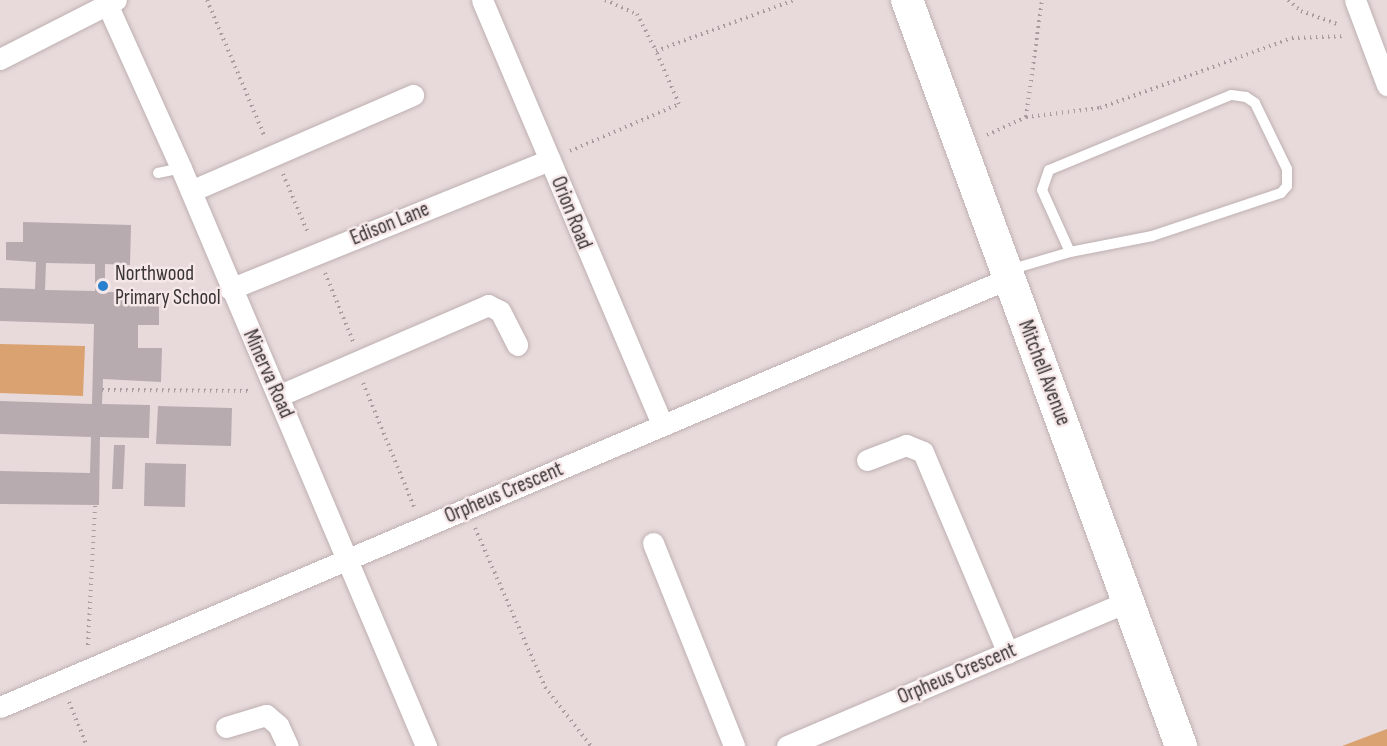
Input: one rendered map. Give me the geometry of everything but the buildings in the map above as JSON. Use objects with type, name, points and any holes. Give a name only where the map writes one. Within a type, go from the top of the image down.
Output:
[{"type":"street","name":"Orion Road","points":[[482,0],[662,425]]},
{"type":"street","name":"Mitchell Avenue","points":[[907,0],[1126,602],[1181,746]]},
{"type":"street","points":[[1355,0],[1387,85]]},
{"type":"street","points":[[0,59],[111,2]]},
{"type":"street","name":"Minerva Road","points":[[111,2],[191,190],[230,289],[349,559],[426,746]]},
{"type":"street","points":[[191,190],[413,95]]},
{"type":"street","name":"Edison Lane","points":[[230,289],[550,160]]},
{"type":"street","name":"Orpheus Crescent","points":[[0,707],[662,425],[1006,275]]},
{"type":"street","points":[[275,390],[488,305],[500,311],[517,345]]},
{"type":"street","points":[[867,460],[906,445],[923,452],[1008,652]]},
{"type":"street","points":[[653,543],[734,746]]},
{"type":"street","name":"Orpheus Crescent","points":[[787,746],[1126,602]]},
{"type":"street","points":[[226,727],[266,715],[278,725],[288,746]]},
{"type":"lane","points":[[1006,275],[1070,252],[1152,236],[1281,193],[1287,186],[1287,169],[1255,104],[1246,97],[1232,95],[1049,170],[1042,190],[1070,252]]},
{"type":"lane","points":[[158,173],[181,168]]},
{"type":"path","points":[[550,160],[679,104],[637,14],[605,0]]},
{"type":"path","points":[[656,51],[794,0]]},
{"type":"path","points":[[1026,117],[1042,0]]},
{"type":"path","points":[[1288,0],[1301,11],[1368,35]]},
{"type":"path","points":[[983,137],[1026,117],[1100,108],[1292,38],[1368,35]]},
{"type":"path","points":[[102,390],[248,393],[275,390]]},
{"type":"path","points":[[87,670],[95,505]]},
{"type":"path","points":[[466,509],[545,687],[591,746]]},
{"type":"path","points":[[60,681],[87,746]]},
{"type":"shaded area","points":[[0,344],[85,346],[83,396],[0,393]]},
{"type":"shaded area","points":[[1387,729],[1387,746],[1342,746]]},
{"type":"place","name":"Northwood Primary School","points":[[103,286]]}]
